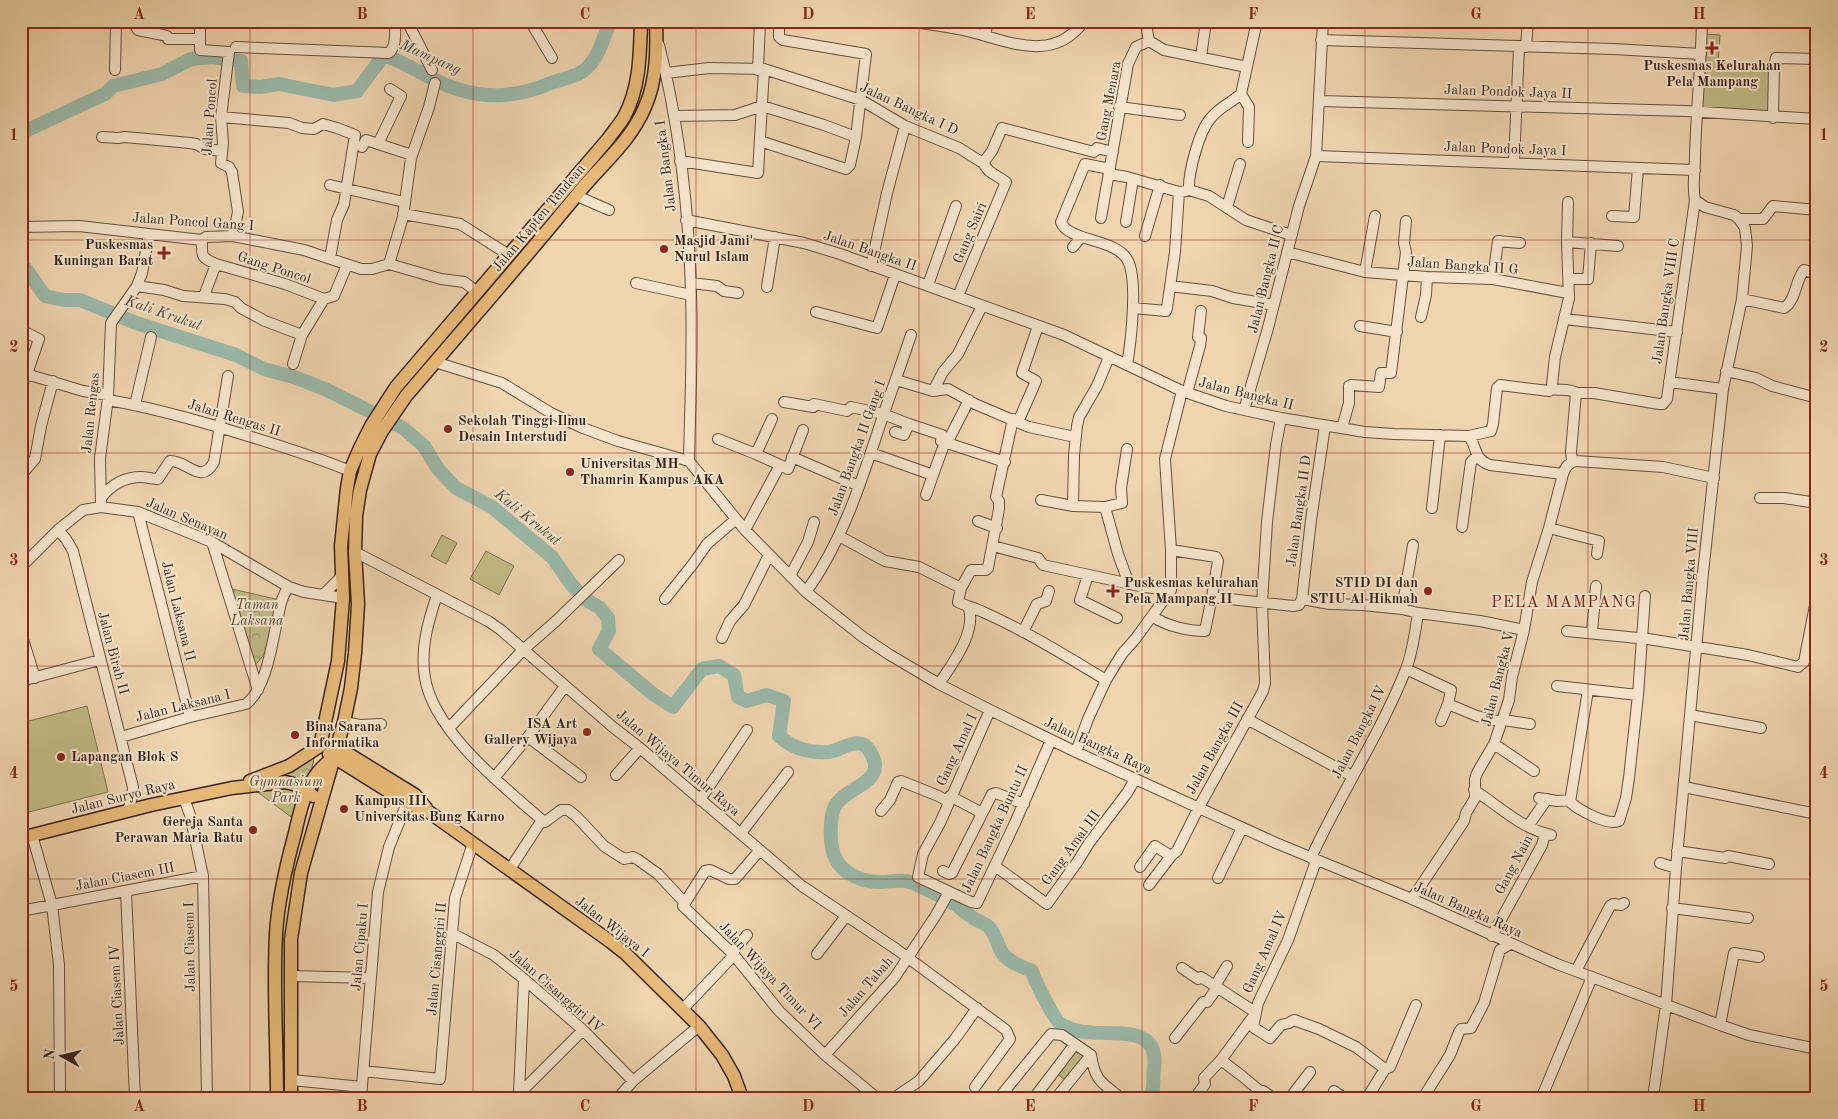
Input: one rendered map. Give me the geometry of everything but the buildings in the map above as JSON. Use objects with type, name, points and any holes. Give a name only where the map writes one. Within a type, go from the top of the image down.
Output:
[{"type":"main road","name":"Jalan Kapten Tendean","points":[[388,409],[396,387],[608,139],[624,117],[632,100],[640,63],[641,21]]},
{"type":"main road","name":"Jalan Kapten Tendean","points":[[388,409],[435,362],[576,196],[618,151],[638,122],[652,84],[656,59],[656,21]]},
{"type":"main road","points":[[320,746],[338,665],[343,598],[341,577],[342,527],[350,471],[388,409]]},
{"type":"main road","points":[[291,1098],[291,940],[301,873],[344,722],[355,653],[358,604],[355,552],[356,516],[360,490],[376,428]]},
{"type":"main road","name":"Jalan Wijaya I","points":[[320,746],[336,752],[414,795],[430,812],[611,942],[699,1026],[722,1055],[734,1076],[740,1097]]},
{"type":"main road","name":"Jalan Suryo Raya","points":[[232,788],[289,766],[320,746]]},
{"type":"main road","points":[[277,1098],[275,1028],[276,933],[279,903],[286,867],[307,791],[319,771],[336,752]]},
{"type":"main road","name":"Jalan Wijaya I","points":[[336,752],[375,782],[407,803],[430,812]]},
{"type":"main road","name":"Jalan Suryo Raya","points":[[27,836],[184,798],[232,788],[285,782],[301,786],[320,803]]},
{"type":"main road","points":[[286,867],[287,881],[296,903]]},
{"type":"main road","points":[[276,968],[277,962],[291,940]]},
{"type":"main road","points":[[275,1028],[292,1077],[289,1093],[286,1098]]},
{"type":"street","points":[[115,70],[116,21]]},
{"type":"street","points":[[136,21],[138,30],[164,35],[168,39],[200,39]]},
{"type":"street","points":[[200,21],[200,50],[230,54],[389,53],[393,50],[395,21]]},
{"type":"street","points":[[407,21],[432,70]]},
{"type":"street","points":[[537,21],[533,26],[552,58]]},
{"type":"street","points":[[680,161],[758,173],[762,106],[760,21]]},
{"type":"street","points":[[760,141],[846,169],[850,166],[856,137],[866,54],[783,40],[780,37],[779,21]]},
{"type":"street","points":[[906,21],[937,24],[1031,47],[1046,46],[1064,41],[1076,32],[1084,21]]},
{"type":"street","points":[[985,35],[988,21]]},
{"type":"street","points":[[1149,21],[1147,30],[1149,41],[1164,50],[1248,68]]},
{"type":"street","points":[[1201,57],[1206,21]]},
{"type":"street","points":[[1133,308],[1166,311],[1184,191],[1199,142],[1210,119],[1241,94],[1257,21]]},
{"type":"street","name":"Jalan Bangka II C","points":[[1244,410],[1274,305],[1291,235],[1316,156],[1323,21]]},
{"type":"street","points":[[1514,162],[1522,47],[1528,21]]},
{"type":"street","name":"Jalan Bangka VIII C","points":[[1576,393],[1594,392],[1664,404],[1666,399],[1695,200],[1696,112],[1702,21]]},
{"type":"street","name":"Jalan Bangka I","points":[[657,36],[674,116],[691,283],[689,462]]},
{"type":"street","points":[[1321,40],[1701,54]]},
{"type":"street","name":"Gang Menara","points":[[1101,218],[1110,172],[1119,107],[1129,60],[1136,47],[1149,41]]},
{"type":"street","name":"Jalan Poncol","points":[[230,54],[221,117],[222,151],[220,163],[229,167],[232,172],[238,212],[233,236]]},
{"type":"street","points":[[1773,118],[1774,66],[1776,58],[1817,59]]},
{"type":"street","name":"Jalan Bangka I D","points":[[666,73],[709,68],[761,69],[861,100],[905,126],[959,148],[982,162],[989,171],[1006,182]]},
{"type":"street","points":[[435,83],[429,107],[412,154],[404,202],[404,214],[389,264],[464,282],[477,292]]},
{"type":"street","points":[[378,144],[401,96],[390,89]]},
{"type":"street","points":[[1241,94],[1249,107],[1248,142]]},
{"type":"street","name":"Jalan Pondok Jaya II","points":[[1320,101],[1696,112],[1773,118],[1817,119]]},
{"type":"street","points":[[674,116],[735,115],[762,106],[856,137]]},
{"type":"street","points":[[1119,107],[1180,115]]},
{"type":"street","points":[[221,117],[289,123],[302,128],[314,129],[323,124],[356,135],[344,204],[336,220],[330,258]]},
{"type":"street","points":[[871,266],[886,193],[905,126]]},
{"type":"street","points":[[982,162],[985,162],[992,151],[1002,128],[1069,144],[1087,151],[1094,152],[1097,148],[1113,152]]},
{"type":"street","points":[[102,137],[125,137],[190,143],[205,149],[222,151]]},
{"type":"street","points":[[362,146],[364,140],[412,154]]},
{"type":"street","name":"Jalan Pondok Jaya I","points":[[1316,156],[1695,170]]},
{"type":"street","points":[[1127,365],[1133,308],[1132,281],[1128,260],[1120,251],[1081,237],[1062,225],[1062,216],[1085,164],[1133,179],[1209,196],[1246,220],[1291,235]]},
{"type":"street","points":[[1227,207],[1240,164]]},
{"type":"street","points":[[1612,216],[1634,217],[1638,168]]},
{"type":"street","points":[[1126,222],[1133,179]]},
{"type":"street","name":"Gang Sairi","points":[[958,296],[1006,182]]},
{"type":"street","points":[[330,185],[404,202]]},
{"type":"street","points":[[1145,236],[1160,185]]},
{"type":"street","points":[[576,196],[609,210]]},
{"type":"street","points":[[1695,200],[1705,207],[1739,218],[1764,219],[1773,206],[1817,210]]},
{"type":"street","points":[[1469,436],[1477,456],[1490,465],[1563,474],[1572,461],[1571,452],[1576,393],[1552,389],[1555,357],[1569,298],[1568,202]]},
{"type":"street","points":[[928,285],[956,206]]},
{"type":"street","points":[[404,214],[460,224],[509,255]]},
{"type":"street","points":[[1365,272],[1375,216]]},
{"type":"street","name":"Jalan Bangka VIII","points":[[1653,1098],[1666,1005],[1677,851],[1703,573],[1723,389],[1742,299],[1747,236],[1739,218]]},
{"type":"street","name":"Jalan Bangka II","points":[[686,220],[820,247],[1064,336],[1184,392],[1244,410],[1281,418],[1325,426],[1394,434],[1469,436],[1491,431],[1497,388],[1500,385],[1549,391],[1552,389]]},
{"type":"street","points":[[1342,428],[1349,403],[1349,386],[1379,387],[1381,373],[1391,373],[1403,276],[1406,221]]},
{"type":"street","name":"Jalan Poncol Gang I","points":[[21,227],[78,226],[202,240],[206,237],[233,236],[304,250],[367,270],[389,264]]},
{"type":"street","points":[[149,234],[142,273],[137,286],[183,296],[225,299],[235,302],[241,308],[265,321],[302,335]]},
{"type":"street","points":[[767,287],[775,237]]},
{"type":"street","points":[[1074,247],[1081,237]]},
{"type":"street","name":"Gang Poncol","points":[[202,240],[203,257],[216,264],[285,284],[324,299]]},
{"type":"street","points":[[1493,279],[1498,241],[1520,242]]},
{"type":"street","points":[[1567,242],[1618,246]]},
{"type":"street","points":[[1569,279],[1588,279],[1591,243]]},
{"type":"street","name":"Jalan Bangka II G","points":[[1287,252],[1365,272],[1403,276],[1493,279],[1568,293]]},
{"type":"street","name":"Gang Poncol","points":[[204,296],[216,264]]},
{"type":"street","points":[[293,364],[302,335],[324,299],[334,296],[347,265]]},
{"type":"street","points":[[1742,299],[1784,308],[1790,301],[1800,275],[1804,270],[1817,274]]},
{"type":"street","points":[[816,312],[877,328],[895,275]]},
{"type":"street","points":[[1421,317],[1428,277]]},
{"type":"street","points":[[636,283],[691,295]]},
{"type":"street","points":[[691,283],[716,286],[724,291],[738,293]]},
{"type":"street","name":"Jalan Rengas","points":[[101,502],[100,458],[108,398],[111,323],[137,286]]},
{"type":"street","points":[[1170,286],[1212,291],[1233,298],[1274,305]]},
{"type":"street","points":[[933,391],[943,372],[958,354],[982,306]]},
{"type":"street","points":[[1076,752],[1088,719],[1106,680],[1122,654],[1170,590],[1171,550],[1165,459],[1184,392],[1200,346],[1201,338],[1198,337],[1202,311]]},
{"type":"street","points":[[1565,320],[1677,332]]},
{"type":"street","points":[[939,684],[958,655],[971,624],[963,604],[962,588],[971,570],[986,570],[993,546],[1000,501],[996,497],[1005,462],[1016,421],[1036,381],[1022,373],[1038,326]]},
{"type":"street","points":[[1360,326],[1397,332]]},
{"type":"street","points":[[21,330],[39,340],[24,375]]},
{"type":"street","points":[[896,380],[911,335]]},
{"type":"street","points":[[135,404],[151,337]]},
{"type":"street","points":[[1074,506],[1075,437],[1079,418],[1097,386],[1108,357]]},
{"type":"street","points":[[435,362],[502,383],[551,413],[583,428],[618,441],[689,462]]},
{"type":"street","points":[[1726,371],[1756,378],[1772,386],[1817,398]]},
{"type":"street","name":"Jalan Rengas II","points":[[24,375],[54,381],[108,398],[220,427],[326,461],[350,471]]},
{"type":"street","points":[[101,502],[110,488],[123,481],[143,477],[158,479],[170,462],[176,462],[197,472],[205,473],[210,470],[214,462],[228,376]]},
{"type":"street","name":"Jalan Bangka II Gang I","points":[[806,592],[819,574],[839,536],[859,486],[896,380],[933,391],[948,389],[1029,427],[1075,437]]},
{"type":"street","points":[[21,475],[35,459],[41,426],[54,381]]},
{"type":"street","points":[[1668,382],[1723,389]]},
{"type":"street","points":[[926,495],[946,443],[969,400]]},
{"type":"street","points":[[784,402],[813,407],[814,404],[822,404],[847,411],[851,407],[884,414],[942,435],[941,441],[946,443],[1005,462]]},
{"type":"street","name":"Jalan Bangka III","points":[[1149,885],[1176,851],[1198,807],[1263,691],[1266,682],[1262,604],[1267,522],[1281,418]]},
{"type":"street","points":[[756,454],[772,419]]},
{"type":"street","points":[[895,432],[904,435],[909,424]]},
{"type":"street","name":"Jalan Bangka II D","points":[[1302,599],[1325,426]]},
{"type":"street","points":[[718,439],[788,469],[803,430]]},
{"type":"street","points":[[1432,508],[1440,435]]},
{"type":"street","points":[[1041,500],[1074,506],[1105,507],[1122,503],[1121,488],[1127,449]]},
{"type":"street","points":[[870,453],[934,475]]},
{"type":"street","points":[[1462,526],[1470,462],[1477,456]]},
{"type":"street","points":[[792,457],[859,486]]},
{"type":"street","points":[[1572,461],[1663,467],[1714,478]]},
{"type":"street","name":"Jalan Bangka Raya","points":[[689,462],[745,530],[806,592],[863,637],[939,684],[1076,752],[1242,828],[1510,944],[1576,971],[1749,1035],[1817,1049]]},
{"type":"street","points":[[745,530],[780,465]]},
{"type":"street","name":"Jalan Bangka V","points":[[1412,900],[1464,821],[1467,810],[1475,798],[1476,773],[1494,744],[1503,721],[1524,630],[1532,582],[1563,474]]},
{"type":"street","points":[[1760,498],[1784,498],[1817,503]]},
{"type":"street","name":"Jalan Senayan","points":[[21,567],[58,530],[83,510],[101,502],[138,512],[212,542],[289,587],[304,592],[343,598]]},
{"type":"street","points":[[1105,507],[1118,554],[1129,584]]},
{"type":"street","name":"Jalan Laksana II","points":[[138,512],[190,717]]},
{"type":"street","points":[[665,599],[707,544],[736,519]]},
{"type":"street","points":[[978,521],[997,528]]},
{"type":"street","points":[[790,576],[808,542],[814,522]]},
{"type":"street","points":[[1549,528],[1599,541],[1597,554]]},
{"type":"street","name":"Jalan Birah II","points":[[58,530],[73,551],[121,737],[132,787],[132,797],[128,811]]},
{"type":"street","points":[[839,536],[885,561],[919,567],[962,588]]},
{"type":"street","points":[[212,542],[258,690]]},
{"type":"street","points":[[1402,609],[1413,545]]},
{"type":"street","points":[[993,546],[1038,558],[1043,565],[1144,587],[1170,590]]},
{"type":"street","points":[[1152,616],[1168,625],[1204,630],[1218,561],[1216,557],[1171,550]]},
{"type":"street","name":"Jalan Wijaya Timur Raya","points":[[355,552],[488,621],[802,886],[888,943],[1006,1030],[1010,1036],[975,1087]]},
{"type":"street","points":[[722,638],[730,621],[744,605],[769,555]]},
{"type":"street","points":[[449,728],[523,650],[579,600],[619,560]]},
{"type":"street","points":[[1088,575],[1080,600],[1117,618]]},
{"type":"street","points":[[324,594],[341,577]]},
{"type":"street","points":[[1592,632],[1596,586]]},
{"type":"street","points":[[258,690],[265,671],[282,601],[289,587]]},
{"type":"street","points":[[1023,632],[1037,604],[1046,601],[1049,591]]},
{"type":"street","points":[[436,595],[425,636],[424,669],[431,698],[449,728],[468,751],[494,778],[542,820],[510,869]]},
{"type":"street","points":[[1212,596],[1262,604],[1293,606],[1299,605],[1302,599],[1330,604],[1368,605],[1480,621],[1524,630]]},
{"type":"street","points":[[1588,690],[1570,802],[1578,809],[1602,819],[1610,822],[1619,821],[1629,778],[1638,695],[1645,596]]},
{"type":"street","points":[[1567,630],[1642,638],[1748,655],[1798,667],[1804,662],[1817,596]]},
{"type":"street","points":[[963,604],[1023,632],[1106,680]]},
{"type":"street","name":"Jalan Bangka IV","points":[[1313,860],[1329,818],[1386,712],[1406,669],[1413,644],[1418,613]]},
{"type":"street","points":[[21,633],[35,678]]},
{"type":"street","points":[[21,682],[100,660]]},
{"type":"street","points":[[1406,669],[1451,690],[1442,721]]},
{"type":"street","points":[[494,778],[528,737],[565,686]]},
{"type":"street","points":[[1556,686],[1638,695]]},
{"type":"street","name":"Jalan Laksana I","points":[[121,737],[190,717],[246,704],[258,690]]},
{"type":"street","points":[[1448,704],[1477,716],[1530,724]]},
{"type":"street","name":"Gang Amal I","points":[[946,898],[918,878],[923,854],[940,823],[990,710]]},
{"type":"street","points":[[1690,715],[1761,728]]},
{"type":"street","points":[[1247,719],[1352,776]]},
{"type":"street","points":[[344,722],[360,725],[380,724]]},
{"type":"street","points":[[700,800],[748,730]]},
{"type":"street","points":[[528,737],[581,777]]},
{"type":"street","name":"Jalan Bangka Buntu II","points":[[946,898],[977,903],[1052,740]]},
{"type":"street","points":[[1494,744],[1534,771]]},
{"type":"street","points":[[616,775],[640,748]]},
{"type":"street","points":[[741,833],[788,772]]},
{"type":"street","name":"Gang Amal III","points":[[995,866],[1046,904],[1127,793],[1135,779]]},
{"type":"street","name":"Gang Amal I","points":[[881,811],[890,800],[898,782],[901,781],[949,799]]},
{"type":"street","points":[[132,787],[140,798],[151,805]]},
{"type":"street","points":[[1684,787],[1817,814]]},
{"type":"street","points":[[1474,790],[1528,826],[1543,798],[1570,800]]},
{"type":"street","points":[[943,871],[952,873],[994,793],[1024,804]]},
{"type":"street","name":"Jalan Ciasem I","points":[[184,798],[203,876],[207,1098]]},
{"type":"street","points":[[949,799],[982,813]]},
{"type":"street","name":"Jalan Cipaku I","points":[[362,1092],[380,880],[389,848],[407,803]]},
{"type":"street","name":"Jalan Wijaya Timur VI","points":[[542,820],[545,822],[561,810],[568,810],[604,846],[624,860],[633,857],[637,858],[658,874],[684,902],[683,906],[733,954],[780,1011],[825,1055],[877,1098]]},
{"type":"street","name":"Gang Nain","points":[[1492,936],[1548,834],[1528,826]]},
{"type":"street","points":[[1218,878],[1242,828]]},
{"type":"street","points":[[27,836],[52,905],[59,965],[60,1098]]},
{"type":"street","name":"Jalan Cisanggiri II","points":[[363,1071],[440,1079],[455,898],[473,843]]},
{"type":"street","points":[[1140,867],[1155,846],[1172,856]]},
{"type":"street","points":[[684,902],[705,871],[710,870],[729,880],[735,880],[760,850]]},
{"type":"street","points":[[1677,851],[1725,858],[1728,856],[1769,864]]},
{"type":"street","name":"Gang Amal IV","points":[[1182,968],[1198,979],[1201,977],[1255,1012],[1288,940],[1313,860]]},
{"type":"street","points":[[1660,863],[1676,868]]},
{"type":"street","name":"Jalan Ciasem III","points":[[21,911],[203,876]]},
{"type":"street","name":"Jalan Ciasem IV","points":[[126,891],[135,1098]]},
{"type":"street","name":"Jalan Tabah","points":[[825,1055],[886,988],[908,958],[946,898]]},
{"type":"street","points":[[1576,971],[1610,906],[1624,903]]},
{"type":"street","points":[[1672,908],[1748,918]]},
{"type":"street","points":[[817,954],[846,916]]},
{"type":"street","name":"Jalan Cisanggiri IV","points":[[453,934],[494,955],[524,979],[583,1030],[633,1081]]},
{"type":"street","points":[[683,1009],[733,954],[747,935]]},
{"type":"street","points":[[1423,1098],[1450,1054],[1461,1029],[1472,1026],[1484,1003],[1500,950],[1510,944]]},
{"type":"street","points":[[1720,1025],[1734,953],[1759,957]]},
{"type":"street","points":[[1175,1038],[1203,1002],[1207,1002],[1227,966]]},
{"type":"street","points":[[291,976],[371,978]]},
{"type":"street","points":[[1543,1098],[1543,1094],[1592,977]]},
{"type":"street","points":[[517,1095],[524,979]]},
{"type":"street","points":[[1367,1098],[1385,1069],[1390,1067],[1416,1005]]},
{"type":"street","points":[[894,1098],[919,1081],[955,1039],[977,1008]]},
{"type":"street","points":[[1201,1095],[1205,1084],[1204,1078],[1221,1060],[1255,1012]]},
{"type":"street","points":[[1255,1012],[1253,1026],[1270,1038],[1281,1025],[1294,1020],[1319,1029],[1356,1047],[1373,1062],[1385,1069]]},
{"type":"street","points":[[618,1098],[633,1081],[699,1026]]},
{"type":"street","points":[[517,1095],[583,1030]]},
{"type":"street","points":[[999,1098],[1051,1034],[1062,1036],[1091,1055],[1094,1073],[1101,1082],[1121,1098]]},
{"type":"street","points":[[1034,1098],[1075,1044]]},
{"type":"street","points":[[1056,1098],[1091,1055]]},
{"type":"street","points":[[1221,1060],[1260,1091],[1263,1090],[1273,1098]]},
{"type":"street","points":[[1290,1098],[1310,1072]]},
{"type":"street","points":[[292,1077],[362,1092]]},
{"type":"street","points":[[1334,1091],[1344,1098]]},
{"type":"green space","points":[[1706,34],[1720,35],[1718,63],[1773,67],[1772,114],[1699,108]]},
{"type":"green space","points":[[442,535],[457,543],[446,564],[431,556]]},
{"type":"green space","points":[[486,551],[514,566],[499,595],[470,579]]},
{"type":"green space","name":"Taman Laksana","points":[[232,589],[276,599],[271,635],[264,653],[254,666]]},
{"type":"green space","name":"Lapangan Blok S","points":[[87,706],[108,792],[21,814],[21,723]]},
{"type":"green space","name":"Gymnasium Park","points":[[315,755],[298,822],[252,788]]},
{"type":"green space","points":[[1075,1046],[1088,1055],[1068,1082],[1056,1073]]},
{"type":"waterway","name":"Mampang","points":[[21,133],[105,94],[113,86],[162,74],[191,59],[212,57],[241,61],[243,86],[261,87],[279,84],[334,95],[357,91],[384,55],[460,90],[486,95],[525,92],[583,71],[598,52],[610,21]]},
{"type":"waterway","name":"Kali Krukut","points":[[21,267],[26,269],[45,296],[64,300],[80,300],[136,323],[236,355],[264,369],[297,378],[327,390],[403,428],[424,446],[438,469],[456,488],[492,507],[552,557],[571,584],[585,599],[600,608],[608,618],[609,631],[599,649],[653,694],[673,707],[702,669],[719,666],[734,675],[738,697],[747,701],[767,695],[784,701],[779,736],[789,744],[808,751],[821,752],[833,751],[855,743],[865,745],[874,761],[875,770],[871,777],[841,799],[833,810],[831,843],[838,862],[849,873],[864,880],[880,882],[906,881],[915,884],[957,905],[987,926],[993,932],[1003,955],[1032,971],[1049,1008],[1061,1024],[1090,1033],[1129,1034],[1140,1037],[1149,1043],[1154,1054],[1153,1087],[1149,1098]]},
{"type":"place","name":"Puskesmas Kelurahan Pela Mampang","points":[[1712,48]]},
{"type":"place","name":"Masjid Jami' Nurul Islam","points":[[664,249]]},
{"type":"place","name":"Puskesmas Kuningan Barat","points":[[164,253]]},
{"type":"place","name":"Sekolah Tinggi Ilmu Desain Interstudi","points":[[448,429]]},
{"type":"place","name":"Universitas MH Thamrin Kampus AKA","points":[[570,472]]},
{"type":"place","name":"Puskesmas kelurahan Pela Mampang II","points":[[1113,591]]},
{"type":"place","name":"STID DI dan STIU Al Hikmah","points":[[1428,591]]},
{"type":"place","name":"ISA Art Gallery Wijaya","points":[[587,732]]},
{"type":"place","name":"Bina Sarana Informatika","points":[[295,735]]},
{"type":"place","name":"Lapangan Blok S","points":[[61,757]]},
{"type":"place","name":"Kampus III Universitas Bung Karno","points":[[344,809]]},
{"type":"place","name":"Gereja Santa Perawan Maria Ratu","points":[[253,830]]},
{"type":"district","name":"PELA MAMPANG","points":[[1564,603]]}]
